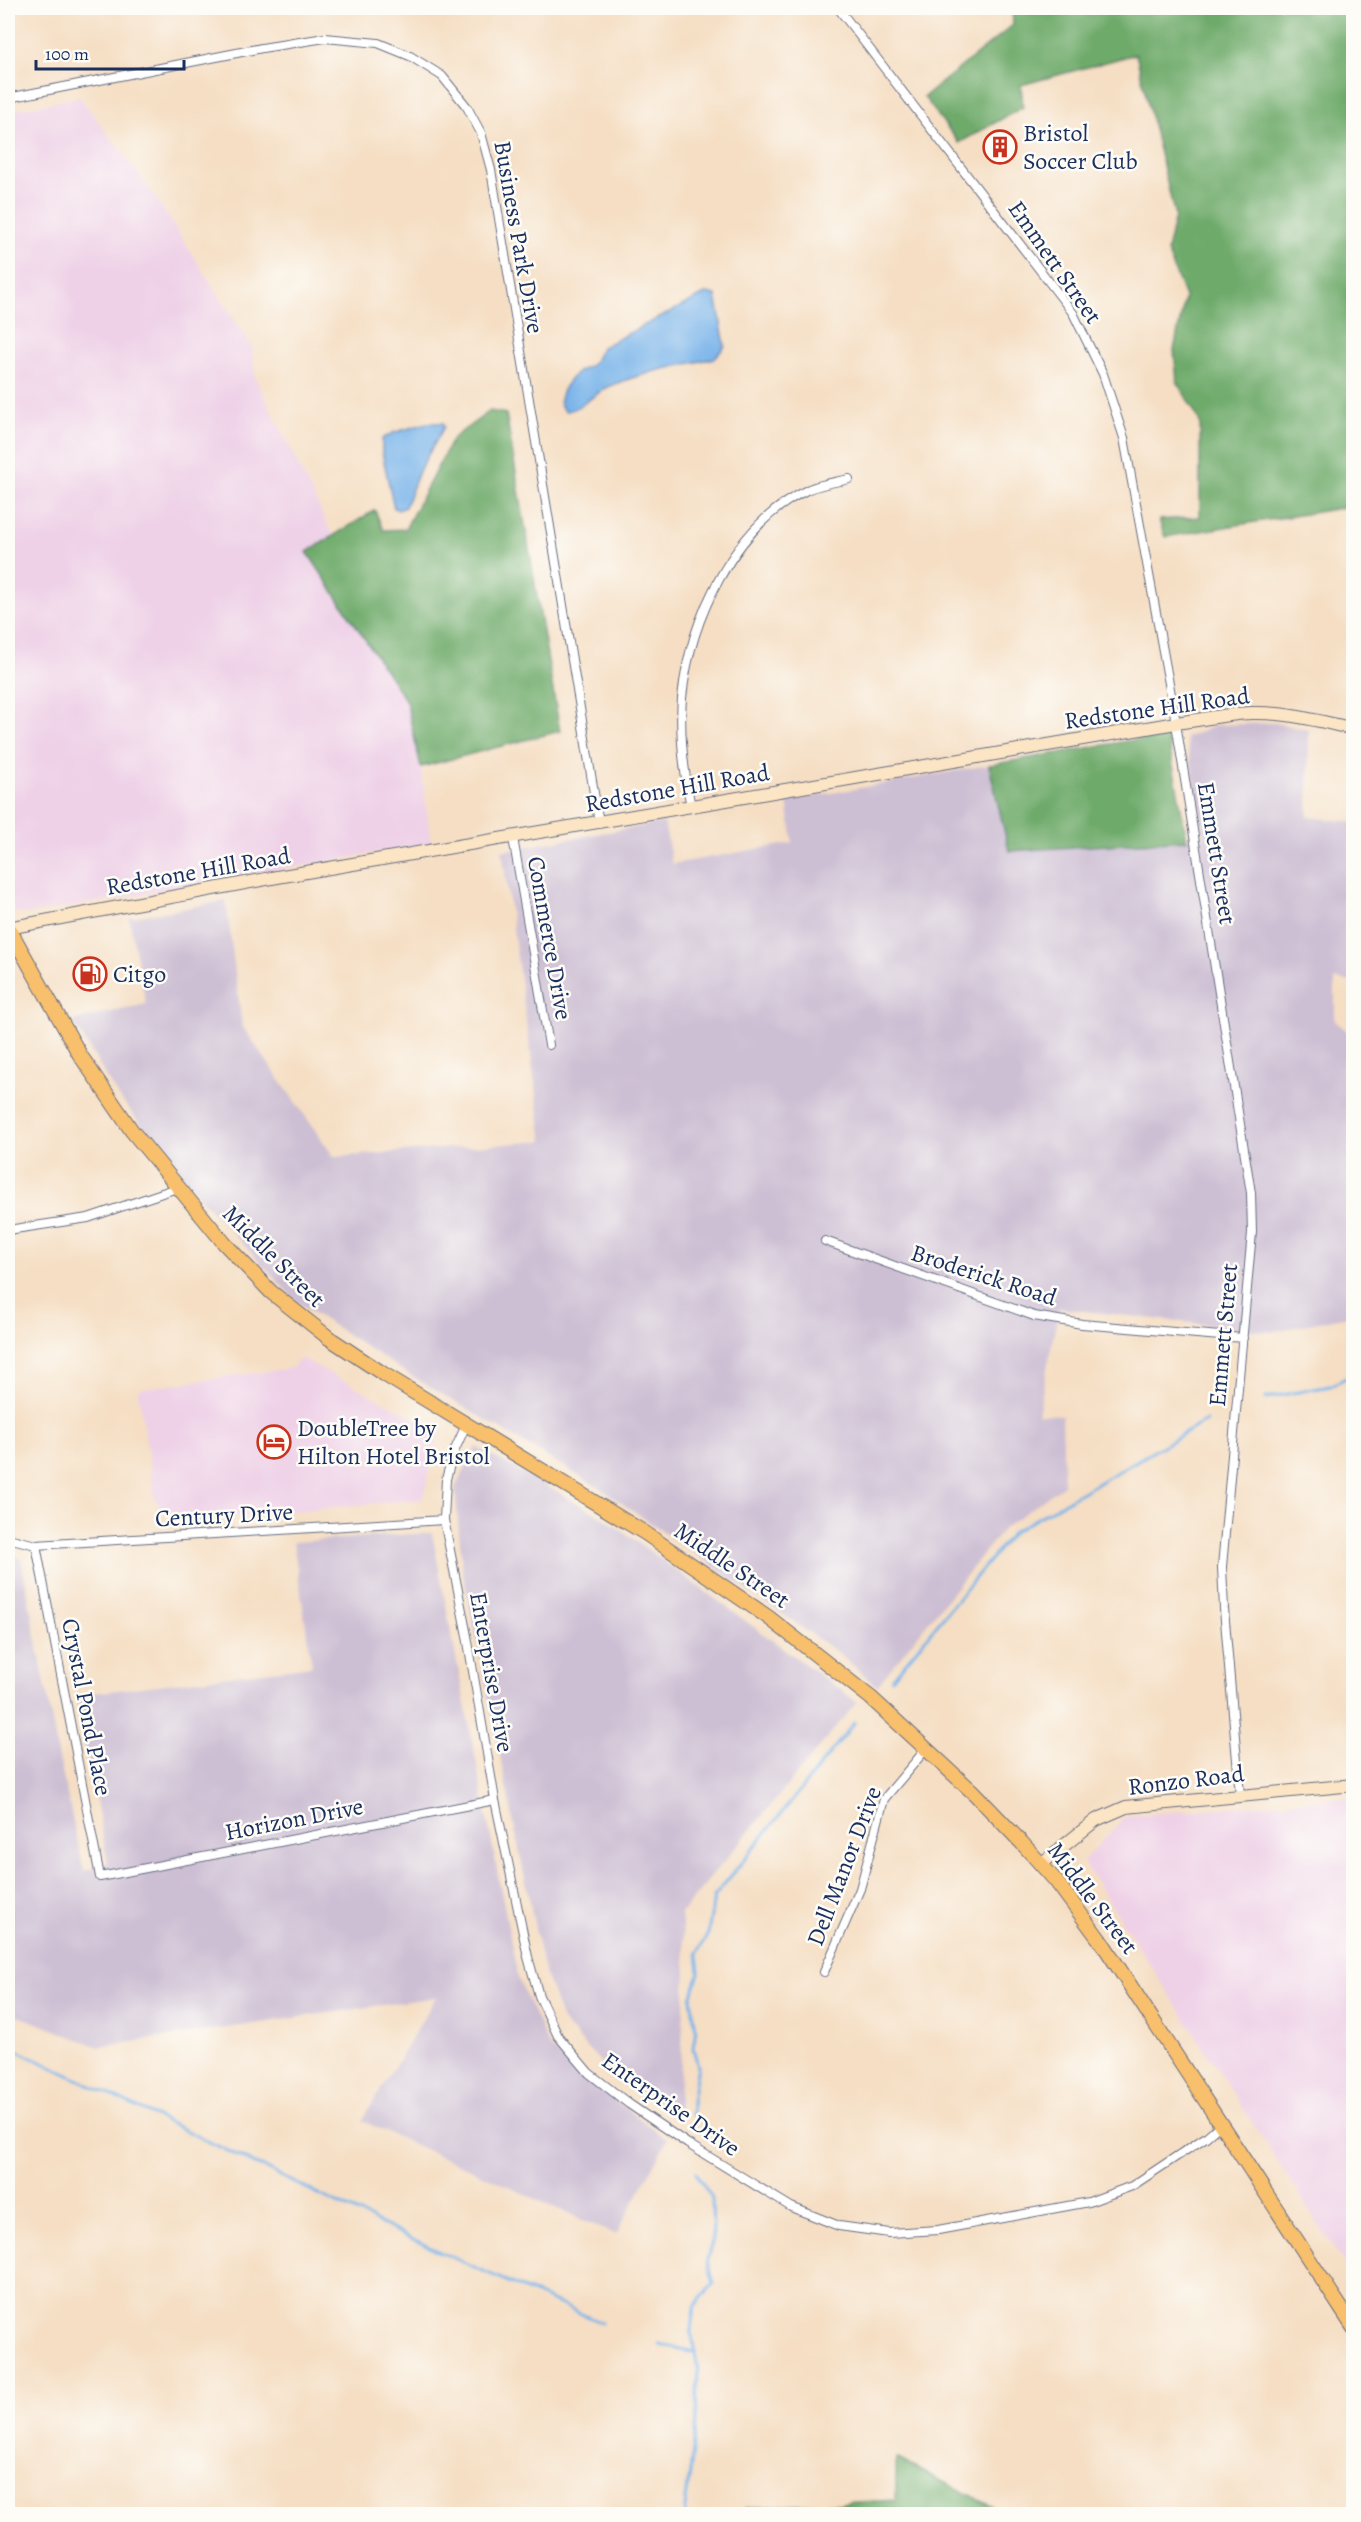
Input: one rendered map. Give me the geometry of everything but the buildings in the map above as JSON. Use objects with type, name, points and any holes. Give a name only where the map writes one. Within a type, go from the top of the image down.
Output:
[{"type":"main road","name":"Redstone Hill Road","points":[[8,927],[277,877],[1176,723],[1249,713],[1273,713],[1298,716],[1353,729]]},
{"type":"main road","name":"Middle Street","points":[[8,927],[48,1002],[92,1073],[132,1131],[225,1244],[271,1292],[297,1315],[382,1373],[635,1527],[768,1617],[839,1671],[974,1793],[1041,1864],[1105,1947],[1353,2328]]},
{"type":"main road","name":"Ronzo Road","points":[[1041,1864],[1081,1830],[1110,1812],[1143,1804],[1353,1785]]},
{"type":"street","name":"Emmett Street","points":[[838,8],[1073,313],[1103,374],[1124,438],[1176,723],[1191,811],[1199,878],[1249,1170],[1252,1232],[1222,1567],[1240,1795]]},
{"type":"street","name":"Business Park Drive","points":[[8,98],[262,48],[325,38],[378,43],[410,56],[442,76],[467,107],[481,134],[491,170],[598,823]]},
{"type":"street","points":[[691,807],[682,741],[682,698],[700,622],[720,578],[745,540],[766,516],[810,489],[849,479]]},
{"type":"street","name":"Commerce Drive","points":[[513,838],[549,1045]]},
{"type":"street","points":[[8,1230],[88,1218],[177,1188]]},
{"type":"street","name":"Broderick Road","points":[[825,1241],[1034,1316],[1082,1324],[1243,1338]]},
{"type":"street","name":"Enterprise Drive","points":[[466,1425],[453,1454],[446,1479],[444,1520],[467,1636],[495,1800],[528,1958],[539,1996],[558,2036],[590,2073],[629,2104],[770,2194],[815,2218],[863,2230],[913,2232],[1066,2208],[1089,2202],[1132,2186],[1206,2138],[1221,2124]]},
{"type":"street","name":"Century Drive","points":[[8,1538],[36,1545],[444,1520]]},
{"type":"street","name":"Crystal Pond Place","points":[[36,1545],[100,1877]]},
{"type":"street","name":"Dell Manor Drive","points":[[824,1972],[860,1889],[884,1799],[926,1749]]},
{"type":"street","name":"Horizon Drive","points":[[100,1877],[495,1800]]},
{"type":"shaded area","points":[[80,97],[154,195],[252,347],[255,377],[333,536],[307,552],[406,701],[421,767],[431,843],[28,914],[16,913],[8,898],[8,111]]},
{"type":"shaded area","points":[[1274,723],[1309,730],[1308,817],[1353,822],[1353,982],[1335,979],[1335,1021],[1353,1036],[1353,1315],[1270,1332],[1059,1308],[1038,1414],[1062,1415],[1064,1485],[1004,1528],[877,1686],[840,1654],[603,1490],[408,1374],[297,1302],[201,1199],[116,1093],[73,1021],[146,1004],[129,918],[226,901],[242,1026],[334,1157],[543,1141],[502,851],[664,822],[672,864],[793,843],[787,801],[989,765],[1009,851],[1204,837],[1186,738],[1216,725]]},
{"type":"shaded area","points":[[301,1358],[439,1431],[423,1499],[175,1522],[155,1500],[138,1389],[292,1368]]},
{"type":"shaded area","points":[[476,1447],[604,1518],[857,1702],[681,1913],[686,1973],[678,2115],[604,2066],[562,2021],[543,1967],[463,1574],[455,1488]]},
{"type":"shaded area","points":[[432,1533],[518,1978],[550,2048],[667,2140],[616,2235],[362,2121],[436,1997],[99,2047],[8,2012],[8,1555],[21,1558],[58,1753],[84,1871],[108,1863],[76,1695],[312,1666],[293,1542]]},
{"type":"shaded area","points":[[1354,1797],[1353,2278],[1083,1861],[1126,1816]]},
{"type":"green space","points":[[1012,8],[1353,8],[1353,506],[1165,537],[1159,520],[1200,517],[1200,422],[1177,381],[1174,350],[1185,297],[1167,251],[1175,216],[1136,54],[1021,85],[1023,107],[959,143],[924,97],[1013,25]]},
{"type":"green space","points":[[490,411],[506,414],[560,731],[421,767],[406,701],[307,552],[375,510],[383,530],[405,529],[453,438]]},
{"type":"green space","points":[[1167,734],[1187,840],[1009,851],[989,765]]},
{"type":"green space","points":[[896,2458],[1007,2514],[746,2514],[746,2508],[896,2500]]},
{"type":"water","points":[[707,293],[716,295],[725,346],[715,358],[634,377],[608,387],[576,408],[565,411],[560,401],[563,390],[579,371],[594,362],[602,347]]},
{"type":"water","points":[[427,423],[443,423],[444,427],[420,469],[405,507],[398,510],[394,508],[382,452],[382,439],[393,433]]},
{"type":"waterway","points":[[1266,1398],[1330,1386],[1354,1374]]},
{"type":"waterway","points":[[892,1679],[1013,1532],[1206,1421]]},
{"type":"waterway","points":[[692,2115],[698,2066],[693,2048],[696,2029],[691,1999],[699,1972],[697,1953],[708,1934],[714,1897],[855,1722]]},
{"type":"waterway","points":[[8,2046],[440,2252],[602,2323]]},
{"type":"waterway","points":[[684,2514],[695,2436],[698,2370],[691,2330],[694,2307],[714,2283],[707,2259],[713,2239],[712,2198],[696,2173]]},
{"type":"waterway","points":[[659,2344],[695,2352]]},
{"type":"place","name":"Bristol Soccer Club","points":[[1000,147]]},
{"type":"place","name":"Citgo","points":[[90,974]]},
{"type":"place","name":"DoubleTree by Hilton Hotel Bristol","points":[[274,1442]]}]
